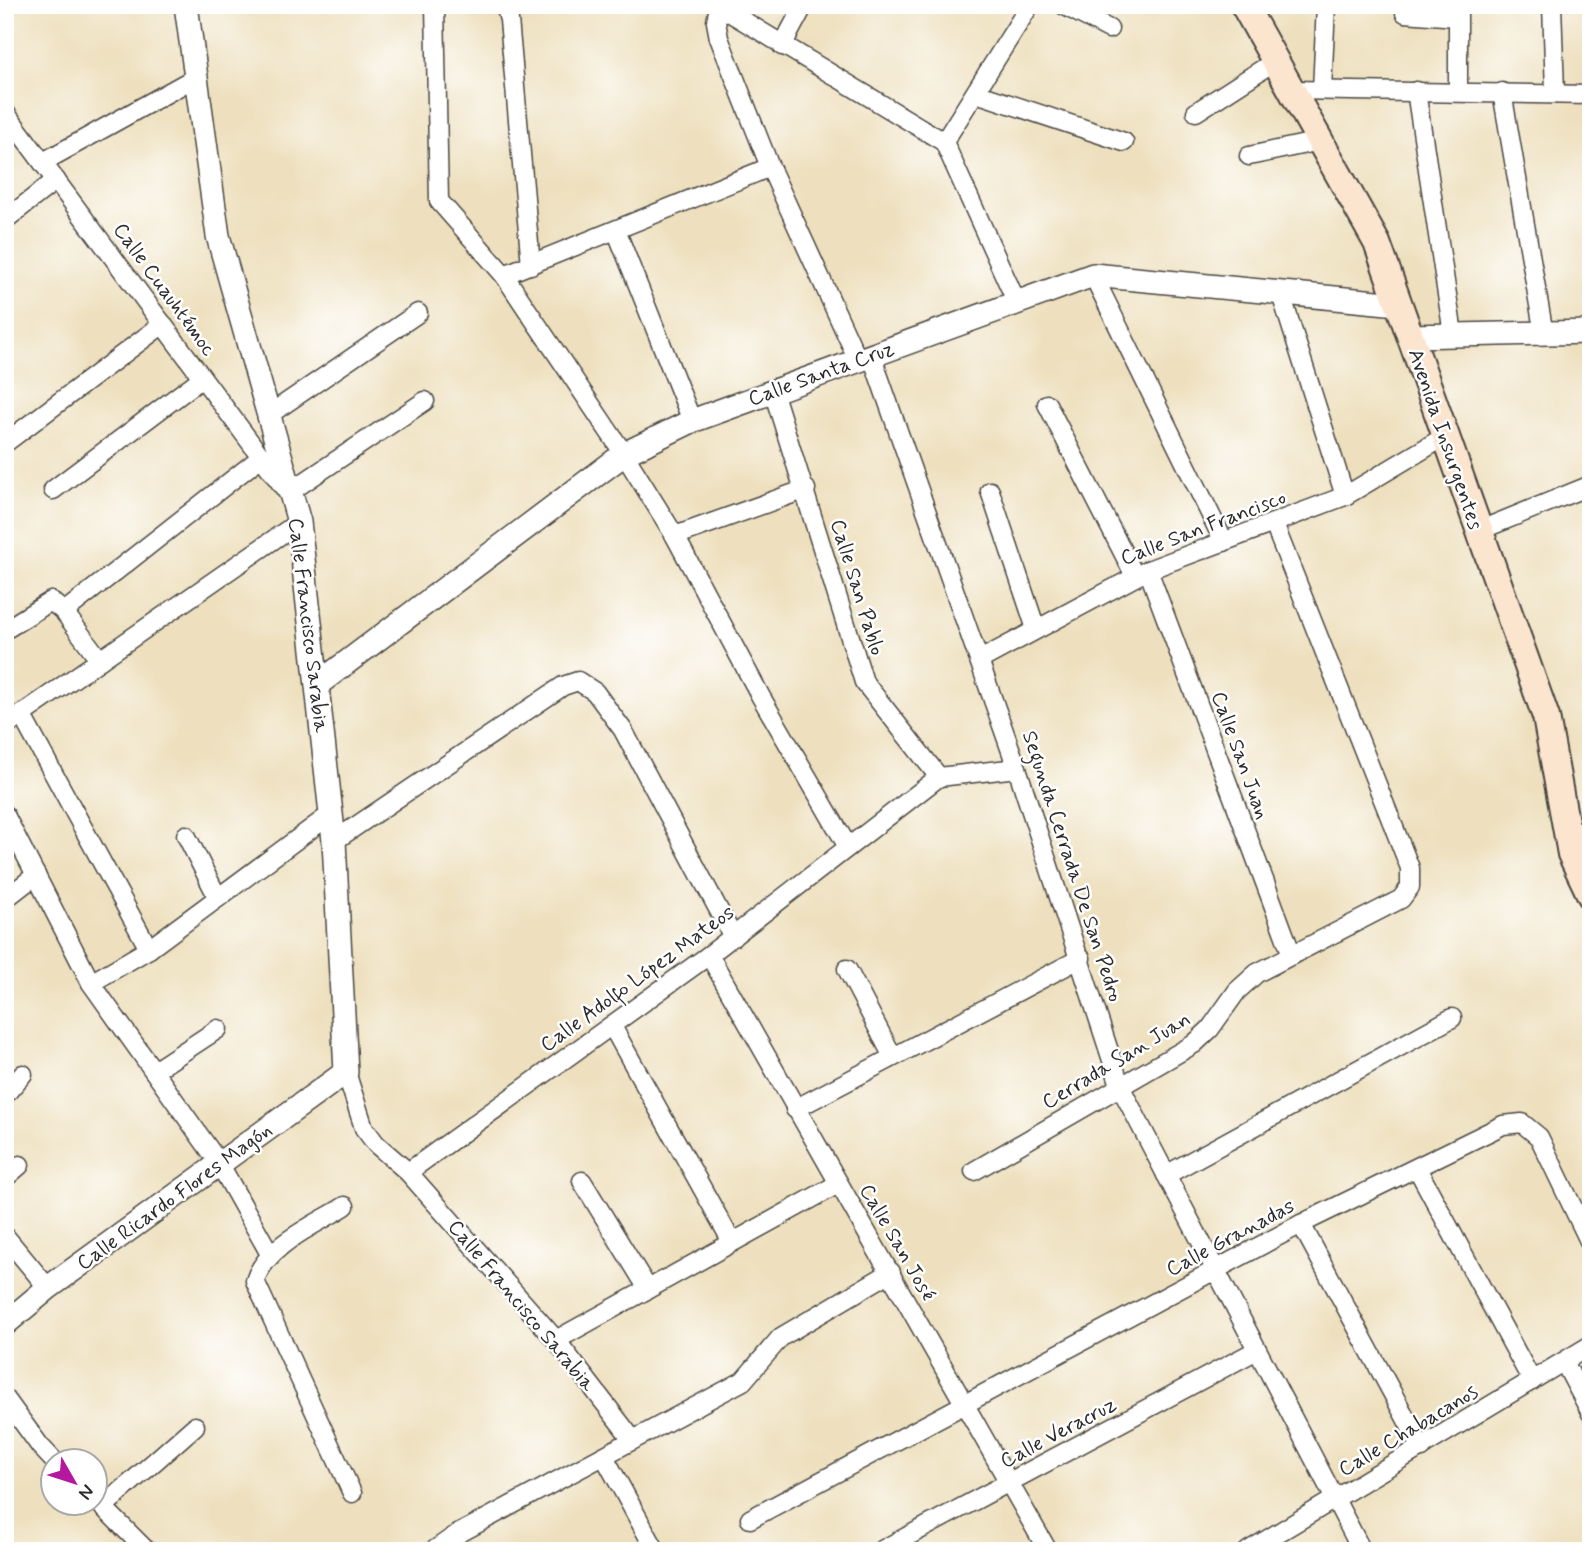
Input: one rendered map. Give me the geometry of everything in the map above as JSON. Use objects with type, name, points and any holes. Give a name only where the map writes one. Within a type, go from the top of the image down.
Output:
[{"type":"main road","name":"Avenida Insurgentes","points":[[1245,6],[1377,243],[1546,718],[1579,832],[1572,854],[1591,895]]},
{"type":"street","name":"Calle Francisco Sarabia","points":[[186,5],[219,236],[288,493],[299,522],[334,841],[346,1072],[364,1128],[376,1144],[408,1172],[556,1340],[633,1440]]},
{"type":"street","points":[[435,5],[439,201],[504,275],[624,454],[675,536],[761,697],[848,847]]},
{"type":"street","points":[[505,5],[509,20],[531,265]]},
{"type":"street","points":[[782,46],[804,5]]},
{"type":"street","points":[[944,142],[1030,5]]},
{"type":"street","points":[[1063,5],[1108,29]]},
{"type":"street","points":[[1322,90],[1326,5]]},
{"type":"street","points":[[1552,5],[1555,92]]},
{"type":"street","points":[[719,6],[944,142],[1017,303]]},
{"type":"street","name":"Segunda Cerrada De San Pedro","points":[[719,6],[716,22],[719,38],[770,167],[864,357],[979,660],[1081,958],[1121,1087]]},
{"type":"street","points":[[1405,13],[1457,11],[1458,90]]},
{"type":"street","points":[[1196,113],[1275,61]]},
{"type":"street","points":[[43,162],[196,77]]},
{"type":"street","points":[[1291,90],[1458,90],[1591,94]]},
{"type":"street","points":[[1416,91],[1453,334]]},
{"type":"street","points":[[1502,92],[1544,334]]},
{"type":"street","points":[[976,93],[1125,142]]},
{"type":"street","name":"Calle Cuauhtémoc","points":[[5,112],[288,493]]},
{"type":"street","points":[[1249,156],[1320,141]]},
{"type":"street","points":[[504,275],[770,167]]},
{"type":"street","points":[[5,220],[56,180]]},
{"type":"street","points":[[617,230],[692,421]]},
{"type":"street","points":[[1093,275],[1224,542]]},
{"type":"street","name":"Calle Santa Cruz","points":[[318,684],[624,454],[692,421],[1093,275],[1398,304]]},
{"type":"street","points":[[1280,291],[1345,496]]},
{"type":"street","points":[[267,416],[418,313]]},
{"type":"street","points":[[5,443],[163,324]]},
{"type":"street","points":[[1410,336],[1591,332]]},
{"type":"street","points":[[53,490],[202,377]]},
{"type":"street","name":"Calle San Pablo","points":[[773,391],[806,489],[864,682],[939,776]]},
{"type":"street","points":[[288,493],[425,401]]},
{"type":"street","name":"Calle San Juan","points":[[1047,404],[1142,573],[1292,955]]},
{"type":"street","name":"Calle San Francisco","points":[[979,660],[1142,573],[1345,496],[1444,437]]},
{"type":"street","points":[[64,612],[260,458]]},
{"type":"street","points":[[1478,531],[1591,485]]},
{"type":"street","points":[[675,536],[806,489]]},
{"type":"street","points":[[990,491],[1035,629]]},
{"type":"street","points":[[5,726],[299,522]]},
{"type":"street","name":"Cerrada San Juan","points":[[974,1171],[1194,1044],[1210,1029],[1237,991],[1257,973],[1401,899],[1410,887],[1410,868],[1273,524]]},
{"type":"street","points":[[8,628],[51,601],[64,612],[100,660]]},
{"type":"street","points":[[334,841],[563,686],[578,681],[594,692],[623,730],[733,937]]},
{"type":"street","points":[[21,714],[149,950]]},
{"type":"street","points":[[939,776],[1017,768]]},
{"type":"street","name":"Calle Adolfo López Mateos","points":[[408,1172],[709,955],[939,776]]},
{"type":"street","points":[[91,983],[149,950],[331,814]]},
{"type":"street","points":[[5,815],[91,983],[219,1163],[270,1254]]},
{"type":"street","points":[[186,835],[218,898]]},
{"type":"street","points":[[5,899],[36,875]]},
{"type":"street","name":"Calle San José","points":[[709,955],[1048,1551]]},
{"type":"street","points":[[795,1109],[1081,958]]},
{"type":"street","points":[[847,969],[893,1057]]},
{"type":"street","points":[[1166,1175],[1452,1018]]},
{"type":"street","points":[[612,1026],[732,1242]]},
{"type":"street","points":[[154,1071],[218,1029]]},
{"type":"street","name":"Calle Ricardo Flores Magón","points":[[5,1324],[48,1288],[346,1072]]},
{"type":"street","points":[[5,1096],[23,1074]]},
{"type":"street","points":[[1121,1087],[1362,1551]]},
{"type":"street","name":"Calle Granadas","points":[[750,1519],[1301,1224],[1503,1125],[1522,1123],[1539,1136],[1591,1245]]},
{"type":"street","points":[[5,1178],[20,1165]]},
{"type":"street","points":[[1417,1168],[1532,1381]]},
{"type":"street","points":[[582,1181],[648,1289]]},
{"type":"street","points":[[556,1340],[838,1184]]},
{"type":"street","points":[[345,1206],[270,1254],[259,1266],[255,1281],[352,1493]]},
{"type":"street","points":[[1301,1224],[1422,1448]]},
{"type":"street","points":[[5,1236],[48,1288]]},
{"type":"street","points":[[433,1551],[456,1535],[605,1458],[743,1381],[781,1337],[891,1272]]},
{"type":"street","name":"Calle Chabacanos","points":[[1255,1549],[1591,1345]]},
{"type":"street","name":"Calle Veracruz","points":[[880,1551],[1009,1485],[1257,1350]]},
{"type":"street","points":[[1564,1362],[1591,1413]]},
{"type":"street","points":[[5,1398],[42,1448]]},
{"type":"street","points":[[108,1496],[195,1426]]},
{"type":"street","points":[[605,1458],[656,1551]]},
{"type":"street","points":[[108,1512],[147,1551]]}]
